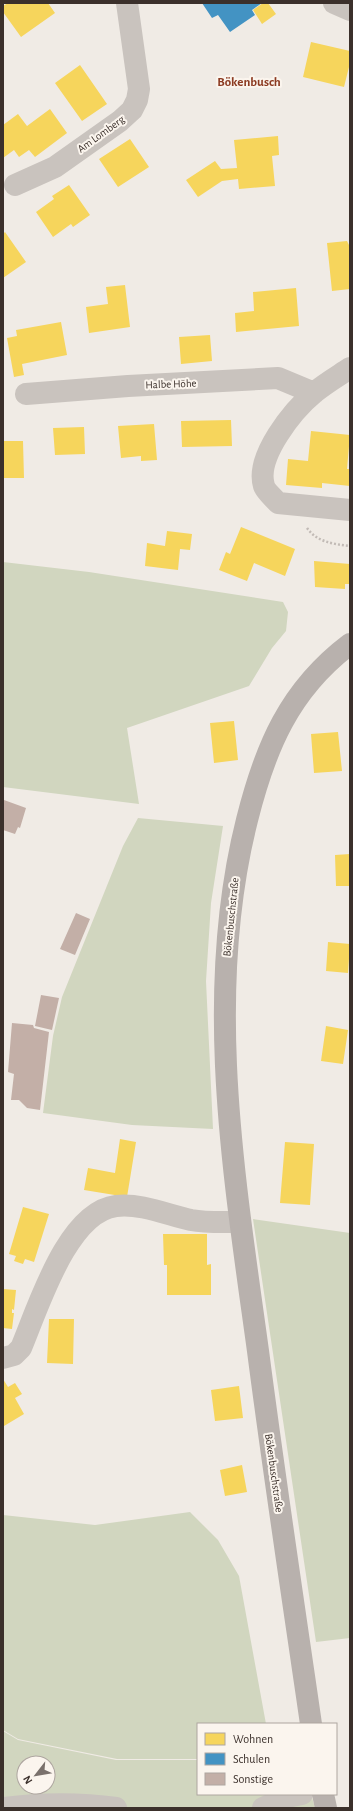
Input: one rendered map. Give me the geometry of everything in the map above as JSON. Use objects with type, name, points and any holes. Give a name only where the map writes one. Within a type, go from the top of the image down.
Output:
[{"type":"main road","name":"Bökenbuschstraße","points":[[311,1723],[279,1507],[240,1222],[227,1088],[225,1026],[230,904],[238,852],[259,776],[281,724],[295,699],[324,666],[350,644]]},
{"type":"main road","points":[[323,1795],[326,1808]]},
{"type":"street","name":"Am Lomberg","points":[[15,185],[55,167],[120,121],[132,110],[137,100],[139,89],[127,3]]},
{"type":"street","points":[[334,3],[350,10]]},
{"type":"street","points":[[350,368],[314,393],[296,411],[265,458],[262,472],[264,487],[278,503],[350,510]]},
{"type":"street","name":"Halbe Höhe","points":[[26,394],[128,386],[278,378],[314,393]]},
{"type":"street","points":[[3,1358],[14,1355],[21,1348],[54,1266],[74,1236],[95,1214],[116,1206],[140,1208],[193,1220],[240,1222]]},
{"type":"street","points":[[262,1808],[287,1797],[297,1795]]},
{"type":"street","points":[[6,1808],[26,1805],[102,1806],[116,1808]]},
{"type":"path","points":[[290,504],[313,537],[334,544],[350,546]]},
{"type":"green space","points":[[3,562],[89,572],[283,602],[288,612],[286,631],[272,648],[249,686],[127,728],[139,804],[3,787]]},
{"type":"green space","points":[[138,818],[223,826],[211,903],[206,981],[213,1129],[132,1125],[43,1113],[53,1036],[62,997],[123,846]]},
{"type":"green space","points":[[253,1219],[350,1233],[350,1638],[316,1642]]},
{"type":"green space","points":[[190,1512],[218,1540],[239,1576],[266,1723],[197,1723],[197,1759],[117,1759],[18,1739],[3,1730],[3,1515],[95,1525]]},
{"type":"green space","points":[[3,1731],[18,1740],[116,1760],[197,1760],[197,1795],[311,1795],[315,1808],[3,1808]]},
{"type":"building: Wohnen","points":[[8,3],[48,3],[55,13],[21,37],[3,12],[3,6]]},
{"type":"building: Wohnen","points":[[263,3],[268,3],[276,14],[262,24],[253,10]]},
{"type":"building: Wohnen","points":[[311,42],[350,51],[350,63],[344,87],[303,77]]},
{"type":"building: Wohnen","points":[[80,65],[107,104],[82,121],[55,83]]},
{"type":"building: Wohnen","points":[[50,109],[67,133],[35,157],[29,150],[19,157],[14,150],[3,158],[3,125],[18,114],[27,126]]},
{"type":"building: Wohnen","points":[[278,136],[279,155],[272,156],[275,186],[239,189],[238,179],[222,181],[198,197],[186,180],[215,161],[221,169],[237,168],[234,140]]},
{"type":"building: Wohnen","points":[[130,139],[149,167],[118,187],[99,159]]},
{"type":"building: Wohnen","points":[[69,185],[90,215],[73,227],[71,224],[53,237],[36,212],[54,199],[52,196]]},
{"type":"building: Wohnen","points":[[5,232],[26,262],[3,278],[3,234]]},
{"type":"building: Wohnen","points":[[347,241],[350,247],[350,289],[332,291],[327,243]]},
{"type":"building: Wohnen","points":[[125,285],[130,327],[89,333],[86,307],[108,304],[106,287]]},
{"type":"building: Wohnen","points":[[296,288],[299,326],[236,332],[235,313],[254,311],[253,292]]},
{"type":"building: Wohnen","points":[[61,322],[67,355],[22,364],[24,375],[14,377],[7,338],[17,336],[16,330]]},
{"type":"building: Wohnen","points":[[210,335],[212,361],[181,364],[179,337]]},
{"type":"building: Wohnen","points":[[231,420],[232,446],[182,447],[181,421]]},
{"type":"building: Wohnen","points":[[154,424],[157,460],[141,461],[141,456],[121,458],[118,426]]},
{"type":"building: Wohnen","points":[[84,427],[85,454],[55,455],[53,428]]},
{"type":"building: Wohnen","points":[[311,431],[350,435],[347,469],[350,469],[350,486],[322,483],[322,488],[286,485],[288,459],[308,461]]},
{"type":"building: Wohnen","points":[[3,441],[23,441],[24,478],[3,478]]},
{"type":"building: Wohnen","points":[[241,527],[295,549],[285,576],[254,563],[247,581],[219,570],[226,552],[230,554]]},
{"type":"building: Wohnen","points":[[167,531],[192,534],[190,550],[180,549],[178,570],[145,566],[147,543],[165,546]]},
{"type":"building: Wohnen","points":[[314,561],[350,564],[350,584],[345,584],[345,589],[315,587]]},
{"type":"building: Wohnen","points":[[234,721],[238,760],[214,763],[210,723]]},
{"type":"building: Wohnen","points":[[338,732],[342,771],[314,773],[311,734]]},
{"type":"building: Wohnen","points":[[350,854],[350,886],[336,886],[335,855]]},
{"type":"building: Wohnen","points":[[328,942],[350,944],[348,973],[326,971]]},
{"type":"building: Wohnen","points":[[326,1026],[348,1030],[343,1064],[321,1061]]},
{"type":"building: Wohnen","points":[[120,1139],[136,1142],[127,1197],[84,1190],[88,1168],[115,1173]]},
{"type":"building: Wohnen","points":[[285,1142],[314,1144],[310,1205],[280,1203]]},
{"type":"building: Wohnen","points":[[23,1207],[49,1214],[34,1262],[25,1259],[23,1264],[14,1261],[16,1256],[9,1254]]},
{"type":"building: Wohnen","points":[[163,1234],[207,1234],[207,1265],[211,1264],[211,1295],[167,1295],[167,1265],[164,1265]]},
{"type":"building: Wohnen","points":[[3,1289],[16,1290],[14,1310],[12,1309],[12,1313],[14,1313],[12,1329],[3,1328]]},
{"type":"building: Wohnen","points":[[49,1319],[74,1319],[73,1364],[47,1363]]},
{"type":"building: Wohnen","points":[[3,1379],[8,1387],[15,1383],[22,1394],[15,1398],[24,1414],[4,1426]]},
{"type":"building: Wohnen","points":[[239,1386],[243,1418],[215,1421],[211,1390]]},
{"type":"building: Wohnen","points":[[242,1465],[247,1492],[225,1496],[220,1470]]},
{"type":"building: Schulen","points":[[202,3],[262,3],[252,10],[255,15],[230,32],[218,15],[212,18]]},
{"type":"building: Sonstige","points":[[4,800],[26,808],[20,828],[18,827],[15,834],[3,830]]},
{"type":"building: Sonstige","points":[[76,913],[90,919],[75,955],[60,949]]},
{"type":"building: Sonstige","points":[[41,995],[59,998],[52,1030],[35,1026]]},
{"type":"building: Sonstige","points":[[12,1023],[33,1025],[34,1028],[49,1032],[40,1110],[27,1108],[19,1100],[11,1100],[14,1074],[8,1072]]},
{"type":"district","name":"Bökenbusch","points":[[249,82]]}]
